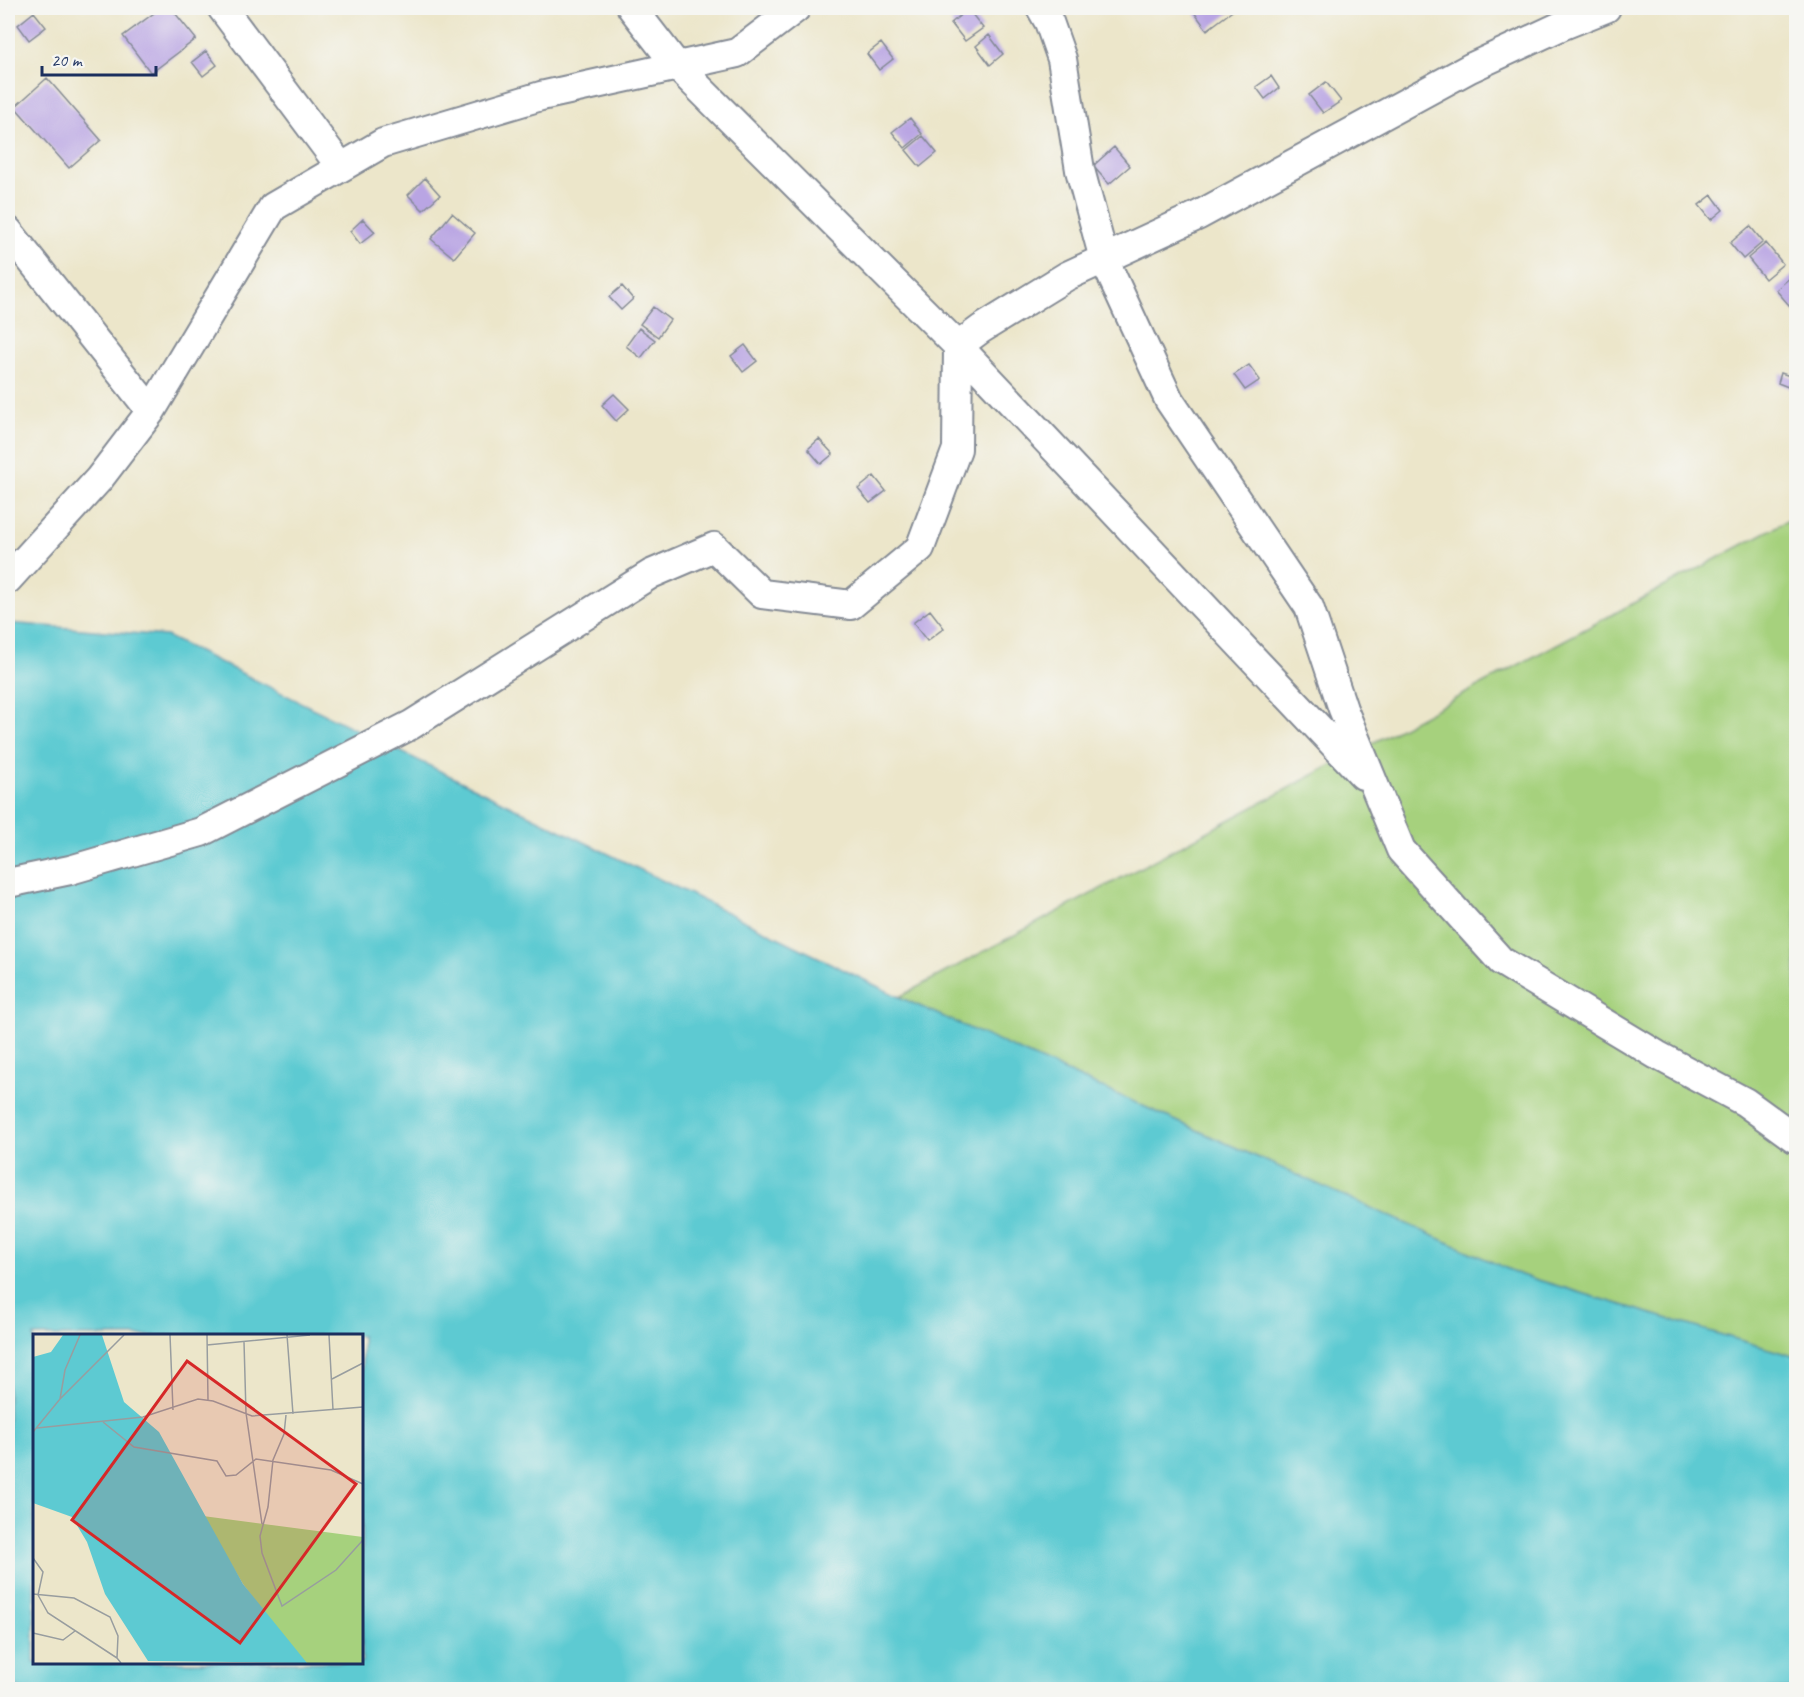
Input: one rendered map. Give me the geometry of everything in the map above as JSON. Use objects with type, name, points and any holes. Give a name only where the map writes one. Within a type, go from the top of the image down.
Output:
[{"type":"street","points":[[222,8],[341,167]]},
{"type":"street","points":[[632,8],[677,66],[958,346],[1376,789]]},
{"type":"street","points":[[8,579],[99,479],[151,411],[273,207],[383,143],[541,96],[736,53],[796,8]]},
{"type":"street","points":[[1041,8],[1049,22],[1062,59],[1080,170],[1104,259],[1169,400],[1309,607],[1342,710],[1401,850],[1501,961],[1656,1055],[1745,1102],[1797,1139]]},
{"type":"street","points":[[958,346],[981,329],[1067,276],[1199,215],[1470,68],[1606,8]]},
{"type":"street","points":[[8,231],[151,411]]},
{"type":"street","points":[[8,883],[70,870],[201,832],[411,724],[651,574],[714,548],[762,594],[851,605],[920,548],[957,449],[958,346]]},
{"type":"green space","points":[[1796,516],[1796,1357],[1521,1275],[899,997]]},
{"type":"water","points":[[8,623],[166,636],[899,997],[1521,1275],[1796,1357],[1796,1689],[23,1690],[8,1683]]},
{"type":"building","points":[[161,8],[171,8],[196,39],[151,73],[123,36]]},
{"type":"building","points":[[1191,8],[1233,8],[1235,9],[1207,30]]},
{"type":"building","points":[[968,9],[983,28],[965,41],[951,23]]},
{"type":"building","points":[[34,12],[46,27],[29,40],[18,25]]},
{"type":"building","points":[[989,35],[1003,54],[990,65],[976,46]]},
{"type":"building","points":[[881,43],[893,59],[879,70],[867,54]]},
{"type":"building","points":[[206,51],[217,65],[203,76],[192,62]]},
{"type":"building","points":[[1271,76],[1279,88],[1265,99],[1256,87]]},
{"type":"building","points":[[47,78],[101,140],[69,168],[15,107]]},
{"type":"building","points":[[1326,82],[1341,101],[1323,113],[1309,95]]},
{"type":"building","points":[[910,118],[922,134],[905,148],[892,132]]},
{"type":"building","points":[[923,136],[937,153],[920,167],[906,150]]},
{"type":"building","points":[[1114,147],[1130,166],[1109,184],[1093,166]]},
{"type":"building","points":[[425,178],[440,195],[423,210],[408,195]]},
{"type":"building","points":[[1712,195],[1723,210],[1711,220],[1699,205]]},
{"type":"building","points":[[452,213],[475,233],[454,258],[431,239]]},
{"type":"building","points":[[363,219],[375,232],[360,244],[350,231]]},
{"type":"building","points":[[1750,226],[1763,242],[1743,259],[1730,243]]},
{"type":"building","points":[[1766,243],[1783,264],[1765,279],[1748,258]]},
{"type":"building","points":[[1794,274],[1796,277],[1795,312],[1776,290]]},
{"type":"building","points":[[622,286],[633,299],[621,310],[609,297]]},
{"type":"building","points":[[653,307],[670,320],[658,337],[640,324]]},
{"type":"building","points":[[639,328],[655,340],[641,358],[626,346]]},
{"type":"building","points":[[745,345],[757,361],[743,372],[731,356]]},
{"type":"building","points":[[1249,365],[1260,380],[1245,390],[1234,375]]},
{"type":"building","points":[[1781,373],[1796,378],[1793,389],[1778,383]]},
{"type":"building","points":[[614,394],[629,409],[616,421],[602,405]]},
{"type":"building","points":[[819,439],[833,454],[821,464],[808,449]]},
{"type":"building","points":[[874,476],[886,491],[870,503],[858,489]]},
{"type":"building","points":[[930,610],[944,628],[927,641],[913,623]]}]
